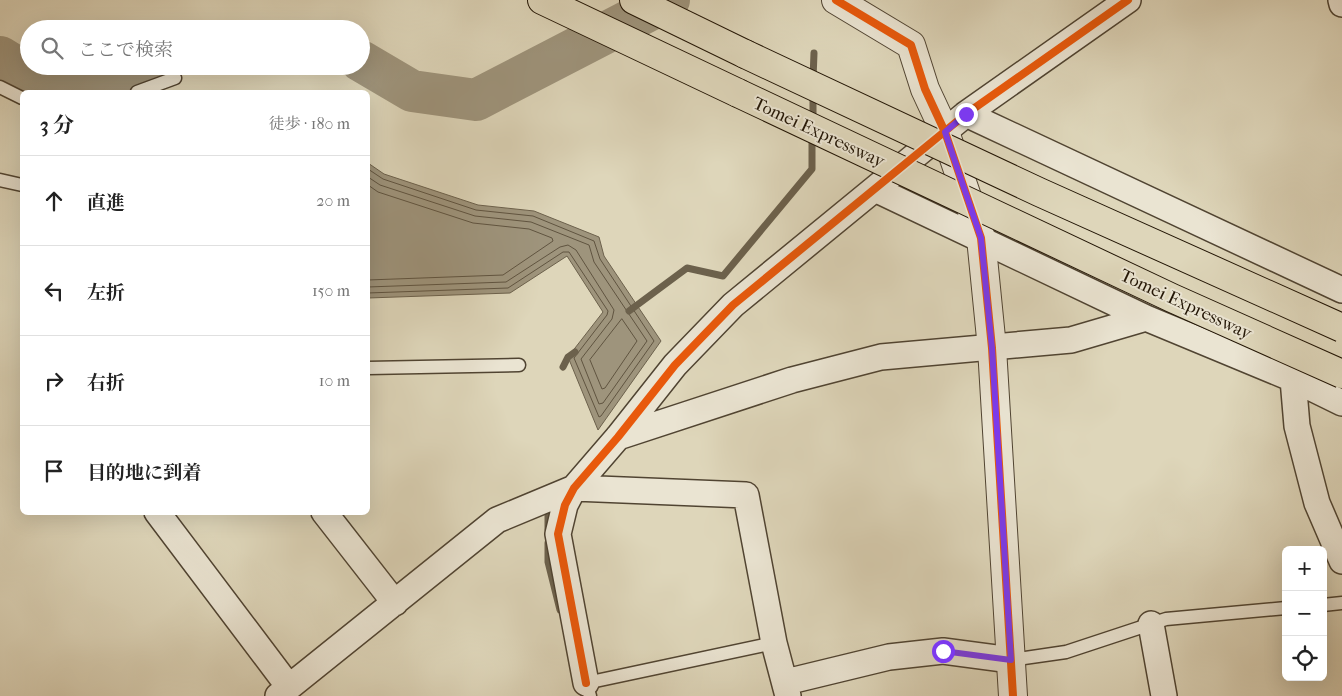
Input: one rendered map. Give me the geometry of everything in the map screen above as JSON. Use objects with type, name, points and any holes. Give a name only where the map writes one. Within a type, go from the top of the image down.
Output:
[{"type":"highway","name":"Tomei Expressway","points":[[542,0],[1172,298],[1342,374]]},
{"type":"highway","points":[[634,0],[1030,188],[1342,328]]},
{"type":"street","points":[[836,0],[911,45],[925,89],[945,132],[981,238],[992,348],[1013,696]]},
{"type":"street","points":[[588,689],[558,534],[565,505],[574,488],[618,437],[675,365],[733,305],[966,114],[1128,0]]},
{"type":"street","points":[[1341,0],[1342,4]]},
{"type":"street","points":[[966,114],[1342,290]]},
{"type":"street","points":[[875,189],[1146,318],[1293,379],[1342,402]]},
{"type":"street","points":[[618,437],[792,380],[881,357],[1071,340],[1146,318]]},
{"type":"street","points":[[1293,379],[1297,426],[1317,503],[1342,561]]},
{"type":"street","points":[[159,515],[284,692],[498,520],[574,488],[746,496],[774,643],[787,689],[888,657],[943,651],[1011,660]]},
{"type":"street","points":[[326,515],[395,603]]},
{"type":"street","points":[[1152,624],[1164,696]]},
{"type":"lane","points":[[142,90],[175,78]]},
{"type":"lane","points":[[0,87],[20,97]]},
{"type":"lane","points":[[0,180],[20,185]]},
{"type":"lane","points":[[370,368],[519,365]]},
{"type":"lane","points":[[1327,605],[1342,603]]},
{"type":"lane","points":[[1011,660],[1066,652],[1166,619],[1282,608]]},
{"type":"lane","points":[[588,689],[774,643]]},
{"type":"water","points":[[370,164],[384,174],[478,205],[534,211],[599,237],[604,256],[661,341],[598,430],[568,357],[603,312],[567,256],[510,293],[370,298]]},
{"type":"waterway","points":[[370,66],[412,91],[476,100],[669,0]]},
{"type":"waterway","points":[[813,79],[814,53]]},
{"type":"waterway","points":[[0,57],[20,69]]},
{"type":"waterway","points":[[32,75],[76,90]]},
{"type":"waterway","points":[[98,90],[128,75]]},
{"type":"waterway","points":[[813,93],[813,122]]},
{"type":"waterway","points":[[629,311],[687,268],[723,276],[812,169],[812,135]]},
{"type":"waterway","points":[[563,367],[568,357],[575,352]]},
{"type":"waterway","points":[[548,513],[548,529]]},
{"type":"waterway","points":[[548,543],[548,562],[560,610]]},
{"type":"cycle path","points":[[836,0],[911,45],[925,89],[945,132],[981,238],[992,348],[1013,696]]},
{"type":"cycle path","points":[[586,683],[558,534],[565,505],[574,488],[618,437],[675,365],[733,305],[966,114],[1128,0]]},
{"type":"route","points":[[943,651],[1011,660],[992,348],[981,238],[945,132],[966,114]]}]
